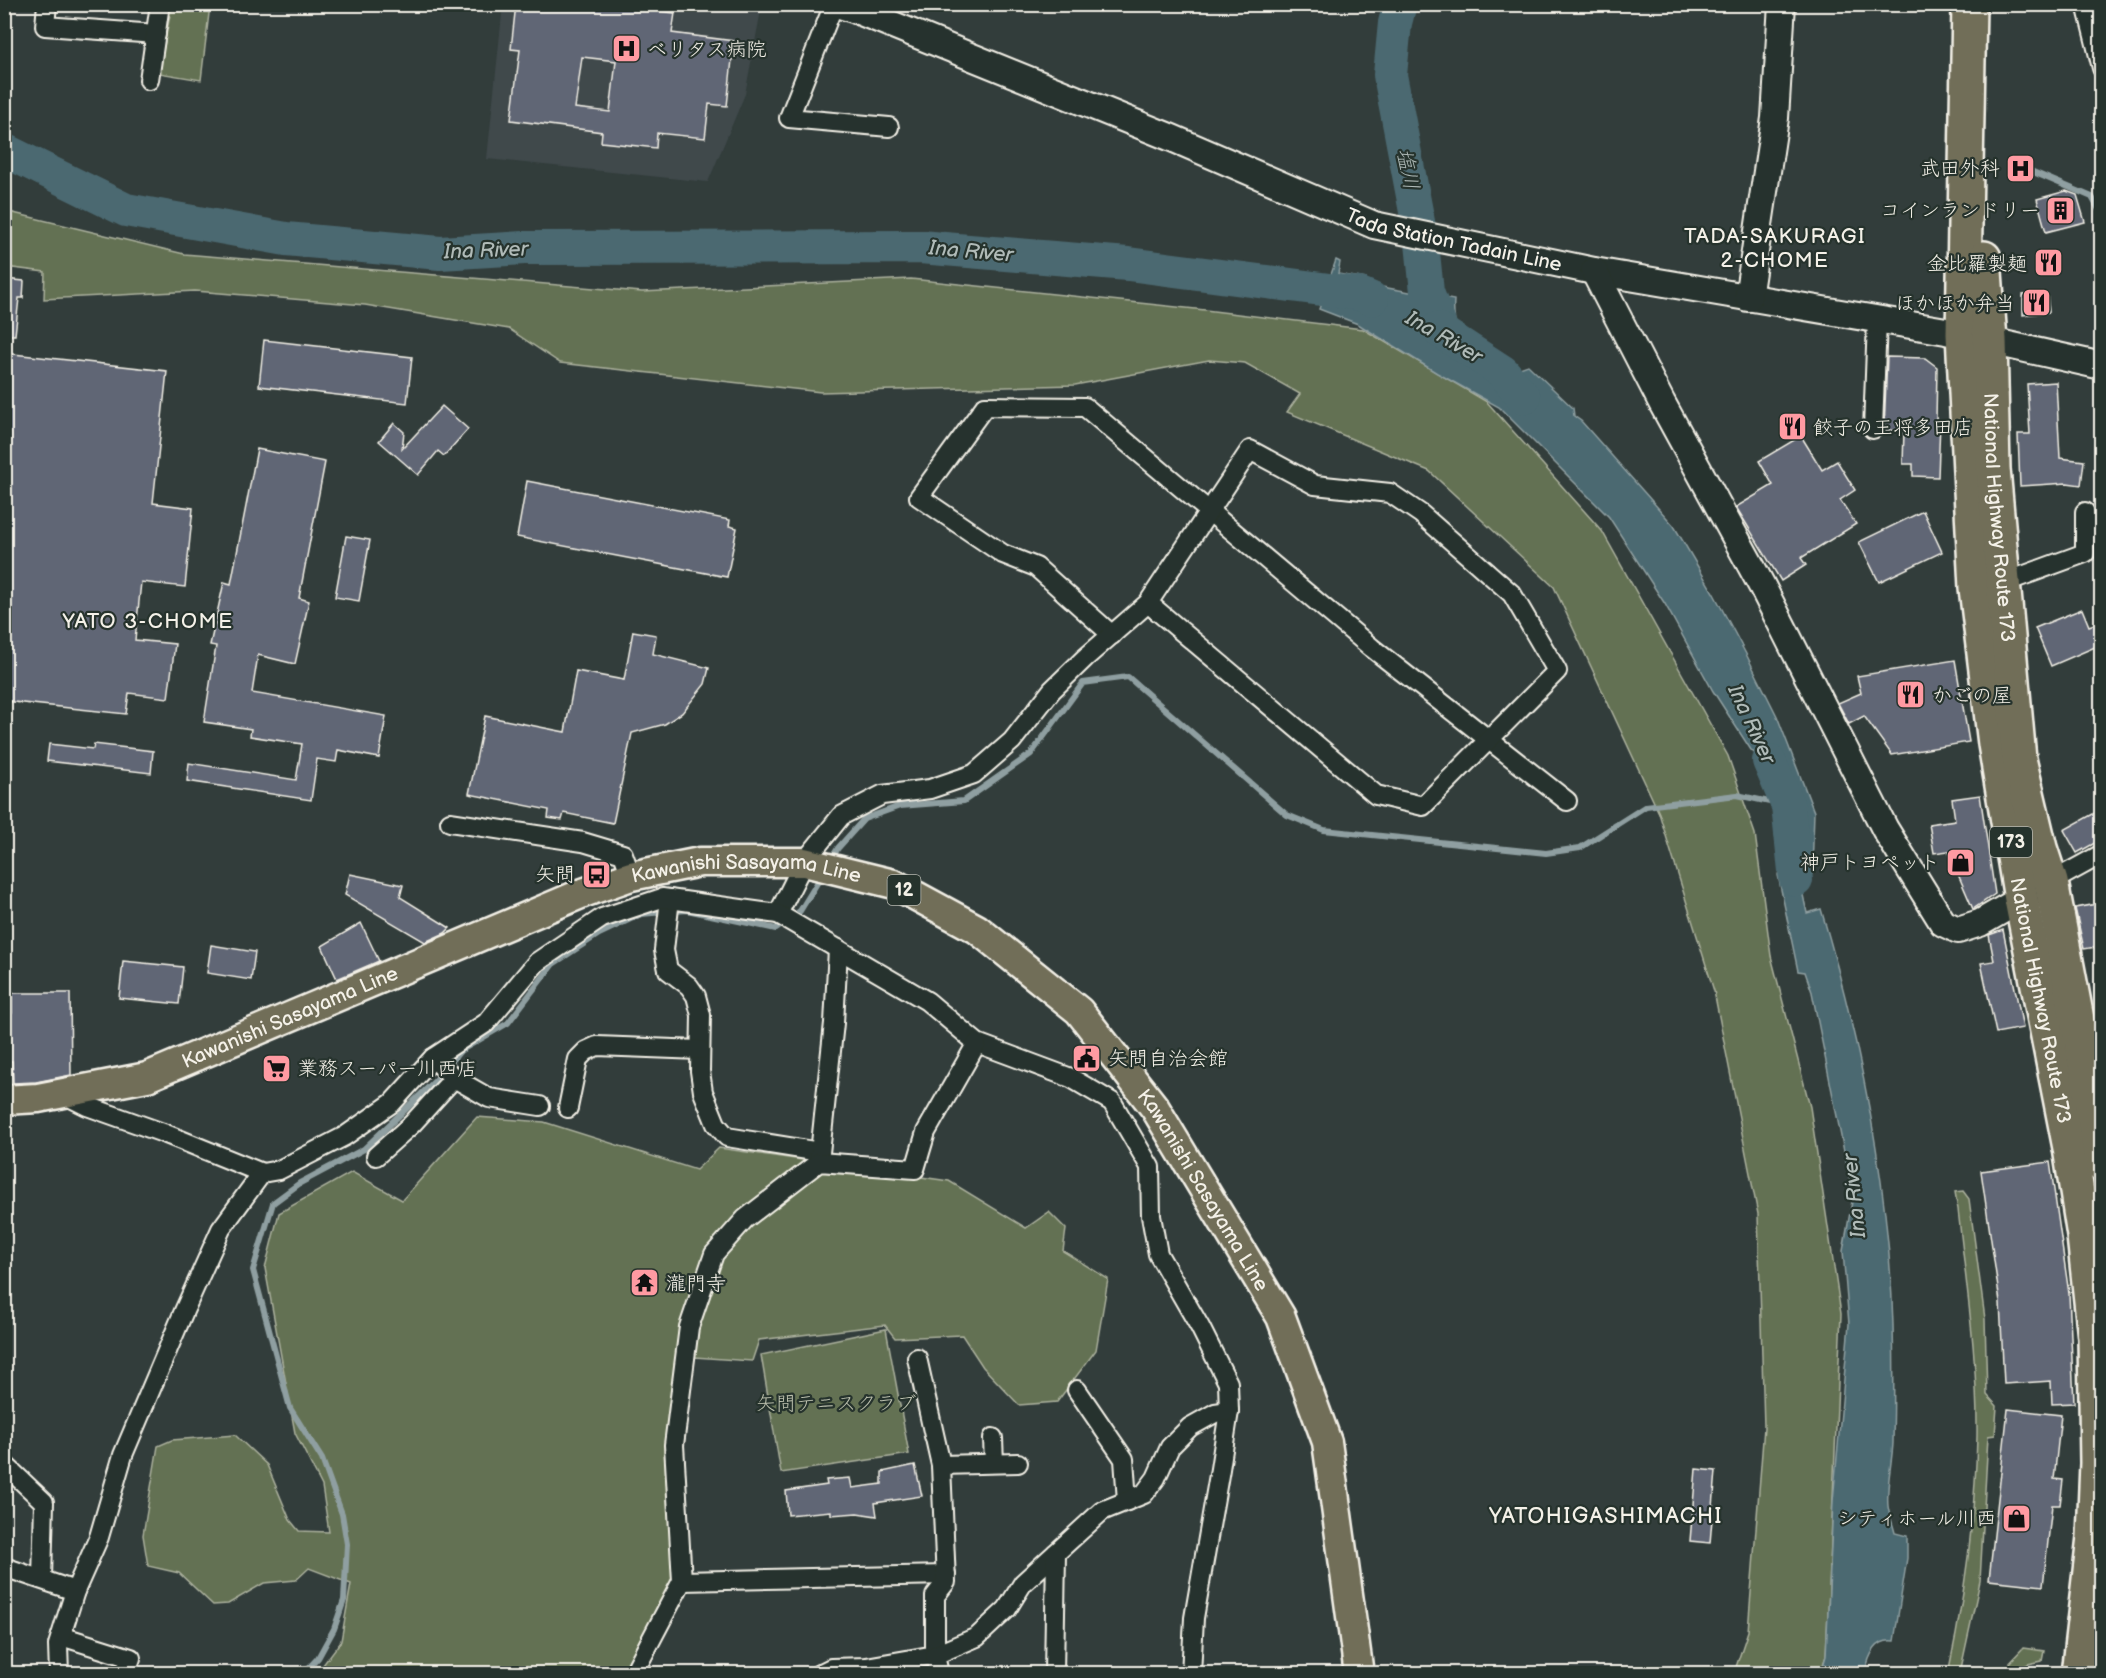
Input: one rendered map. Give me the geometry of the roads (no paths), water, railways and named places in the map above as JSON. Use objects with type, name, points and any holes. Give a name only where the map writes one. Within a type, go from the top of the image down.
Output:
[{"type":"highway","name":"National Highway Route 173","points":[[1969,4],[1977,337],[1976,588],[1995,744],[2020,899],[2070,1148],[2084,1236],[2095,1338],[2097,1463],[2094,1537],[2078,1674]]},
{"type":"highway","name":"National Highway Route 173","points":[[1988,4],[1984,268],[1977,337],[1994,470],[2019,759],[2040,848],[2051,882],[2102,1165]]},
{"type":"main road","points":[[1748,298],[1775,118],[1782,4]]},
{"type":"main road","name":"Tada Station Tadain Line","points":[[846,6],[1161,134],[1374,225],[1594,271],[1977,337],[2102,366]]},
{"type":"main road","points":[[1594,271],[1662,403],[1762,586],[1885,829],[1943,923],[1958,930],[1980,923],[2051,882]]},
{"type":"main road","name":"Kawanishi Sasayama Line","points":[[4,1100],[63,1094],[147,1077],[583,893],[631,876],[700,862],[804,862],[894,884],[977,929],[1079,1011],[1155,1108],[1281,1317],[1327,1442],[1359,1674]]},
{"type":"street","points":[[47,4],[45,26],[156,34]]},
{"type":"street","points":[[149,80],[160,4]]},
{"type":"street","points":[[2086,4],[2102,68]]},
{"type":"street","points":[[846,6],[789,118],[888,127]]},
{"type":"street","points":[[1873,429],[1877,320]]},
{"type":"street","points":[[1112,635],[1036,567],[1003,554],[919,497],[986,406],[1085,406],[1372,648],[1567,801]]},
{"type":"street","points":[[778,914],[804,862],[841,816],[882,795],[930,789],[974,774],[1012,741],[1052,690],[1148,603],[1250,450],[1315,485],[1390,493],[1420,514],[1512,594],[1557,671],[1423,806],[1376,795],[1148,603]]},
{"type":"street","points":[[2003,583],[2085,553],[2085,512]]},
{"type":"street","points":[[450,822],[583,842],[623,854],[631,876]]},
{"type":"street","points":[[2051,882],[2102,854]]},
{"type":"street","points":[[63,1094],[87,1106],[166,1134],[262,1173],[279,1170],[345,1136],[392,1103],[433,1058],[486,1023],[537,962],[602,918],[662,897],[778,914],[927,1001],[977,1043],[1071,1078],[1113,1102],[1150,1167],[1152,1216],[1158,1254],[1200,1327],[1228,1383],[1229,1411],[1194,1618],[1191,1674]]},
{"type":"street","points":[[670,898],[664,950],[668,970],[689,986],[696,996],[701,1015],[700,1071],[703,1092],[716,1124],[727,1137],[820,1157],[915,1169],[926,1132],[977,1043]]},
{"type":"street","points":[[633,1674],[682,1581],[674,1445],[689,1328],[714,1254],[745,1219],[820,1157],[834,1023],[838,949]]},
{"type":"street","points":[[568,1108],[578,1059],[586,1051],[597,1046],[700,1050]]},
{"type":"street","points":[[433,1058],[454,1078],[489,1098],[540,1106]]},
{"type":"street","points":[[376,1156],[412,1124],[454,1078]]},
{"type":"street","points":[[60,1674],[58,1645],[75,1591],[99,1537],[123,1455],[221,1229],[262,1173]]},
{"type":"street","points":[[934,1436],[917,1358],[941,1465],[946,1582],[935,1596],[935,1654],[939,1674]]},
{"type":"street","points":[[1077,1390],[1124,1459],[1127,1501]]},
{"type":"street","points":[[819,1674],[831,1668],[866,1667],[935,1654],[977,1637],[1007,1609],[1023,1583],[1102,1511],[1144,1494],[1156,1478],[1170,1447],[1190,1427],[1215,1413],[1229,1411]]},
{"type":"street","points":[[993,1438],[994,1463]]},
{"type":"street","points":[[941,1465],[1018,1463]]},
{"type":"street","points":[[4,1464],[44,1502],[42,1579]]},
{"type":"street","points":[[1054,1674],[1056,1553]]},
{"type":"street","points":[[4,1567],[75,1591]]},
{"type":"street","points":[[682,1581],[946,1575]]},
{"type":"street","points":[[61,1636],[131,1658],[125,1674]]},
{"type":"water","points":[[1336,260],[1340,262],[1338,274],[1366,279],[1366,284],[1454,300],[1454,317],[1458,330],[1478,353],[1475,362],[1487,367],[1496,363],[1508,369],[1516,364],[1520,368],[1528,365],[1573,408],[1574,416],[1581,421],[1674,526],[1714,594],[1777,716],[1814,812],[1812,874],[1799,877],[1807,913],[1821,909],[1849,1011],[1879,1167],[1886,1219],[1893,1325],[1893,1443],[1888,1506],[1895,1533],[1907,1536],[1907,1558],[1894,1641],[1887,1641],[1877,1646],[1870,1655],[1865,1673],[1821,1673],[1826,1656],[1833,1501],[1849,1324],[1843,1251],[1853,1196],[1812,992],[1805,972],[1798,971],[1778,875],[1785,847],[1796,820],[1763,761],[1751,750],[1713,691],[1665,604],[1609,517],[1499,407],[1437,373],[1358,324],[1319,309]]},
{"type":"waterway","name":"塩川","points":[[1400,4],[1395,23],[1390,75],[1422,243],[1427,292],[1442,331]]},
{"type":"waterway","name":"Ina River","points":[[4,150],[126,210],[286,239],[440,253],[524,248],[920,247],[1128,264],[1360,294],[1372,299]]},
{"type":"waterway","points":[[2026,169],[2092,197],[2102,215]]},
{"type":"waterway","name":"Ina River","points":[[1437,329],[1503,372],[1524,398]]},
{"type":"waterway","points":[[830,861],[838,848],[864,819],[900,806],[964,801],[1031,754],[1083,683],[1128,677],[1287,815],[1324,830],[1546,853],[1580,848],[1646,806],[1737,795],[1788,806]]},
{"type":"waterway","name":"Ina River","points":[[1769,761],[1788,806],[1796,880]]},
{"type":"waterway","points":[[303,1674],[318,1658],[334,1629],[344,1600],[347,1544],[342,1514],[322,1459],[290,1408],[253,1270],[273,1203],[300,1183],[364,1149],[436,1080],[460,1051],[508,1023],[553,964],[599,934],[641,914],[687,910],[776,929],[800,911],[822,875]]},
{"type":"place","name":"ベリタス病院","points":[[626,49]]},
{"type":"place","name":"武田外科","points":[[2021,168]]},
{"type":"place","name":"コインランドリー","points":[[2061,210]]},
{"type":"place","name":"金比羅製麺","points":[[2048,263]]},
{"type":"place","name":"ほかほか弁当","points":[[2036,303]]},
{"type":"place","name":"餃子の王将多田店","points":[[1792,427]]},
{"type":"place","name":"かごの屋","points":[[1911,695]]},
{"type":"place","name":"神戸トヨペット","points":[[1961,862]]},
{"type":"place","name":"矢問","points":[[596,874]]},
{"type":"place","name":"矢問自治会館","points":[[1087,1058]]},
{"type":"place","name":"業務スーパー川西店","points":[[277,1068]]},
{"type":"place","name":"瀧門寺","points":[[645,1283]]},
{"type":"place","name":"シティホール川西","points":[[2017,1518]]},
{"type":"district","name":"TADA-SAKURAGI 2-CHOME","points":[[1775,248]]},
{"type":"district","name":"YATO 3-CHOME","points":[[148,621]]},
{"type":"district","name":"YATOHIGASHIMACHI","points":[[1606,1515]]},
{"type":"park label","name":"矢問テニスクラブ","points":[[836,1403]]}]
